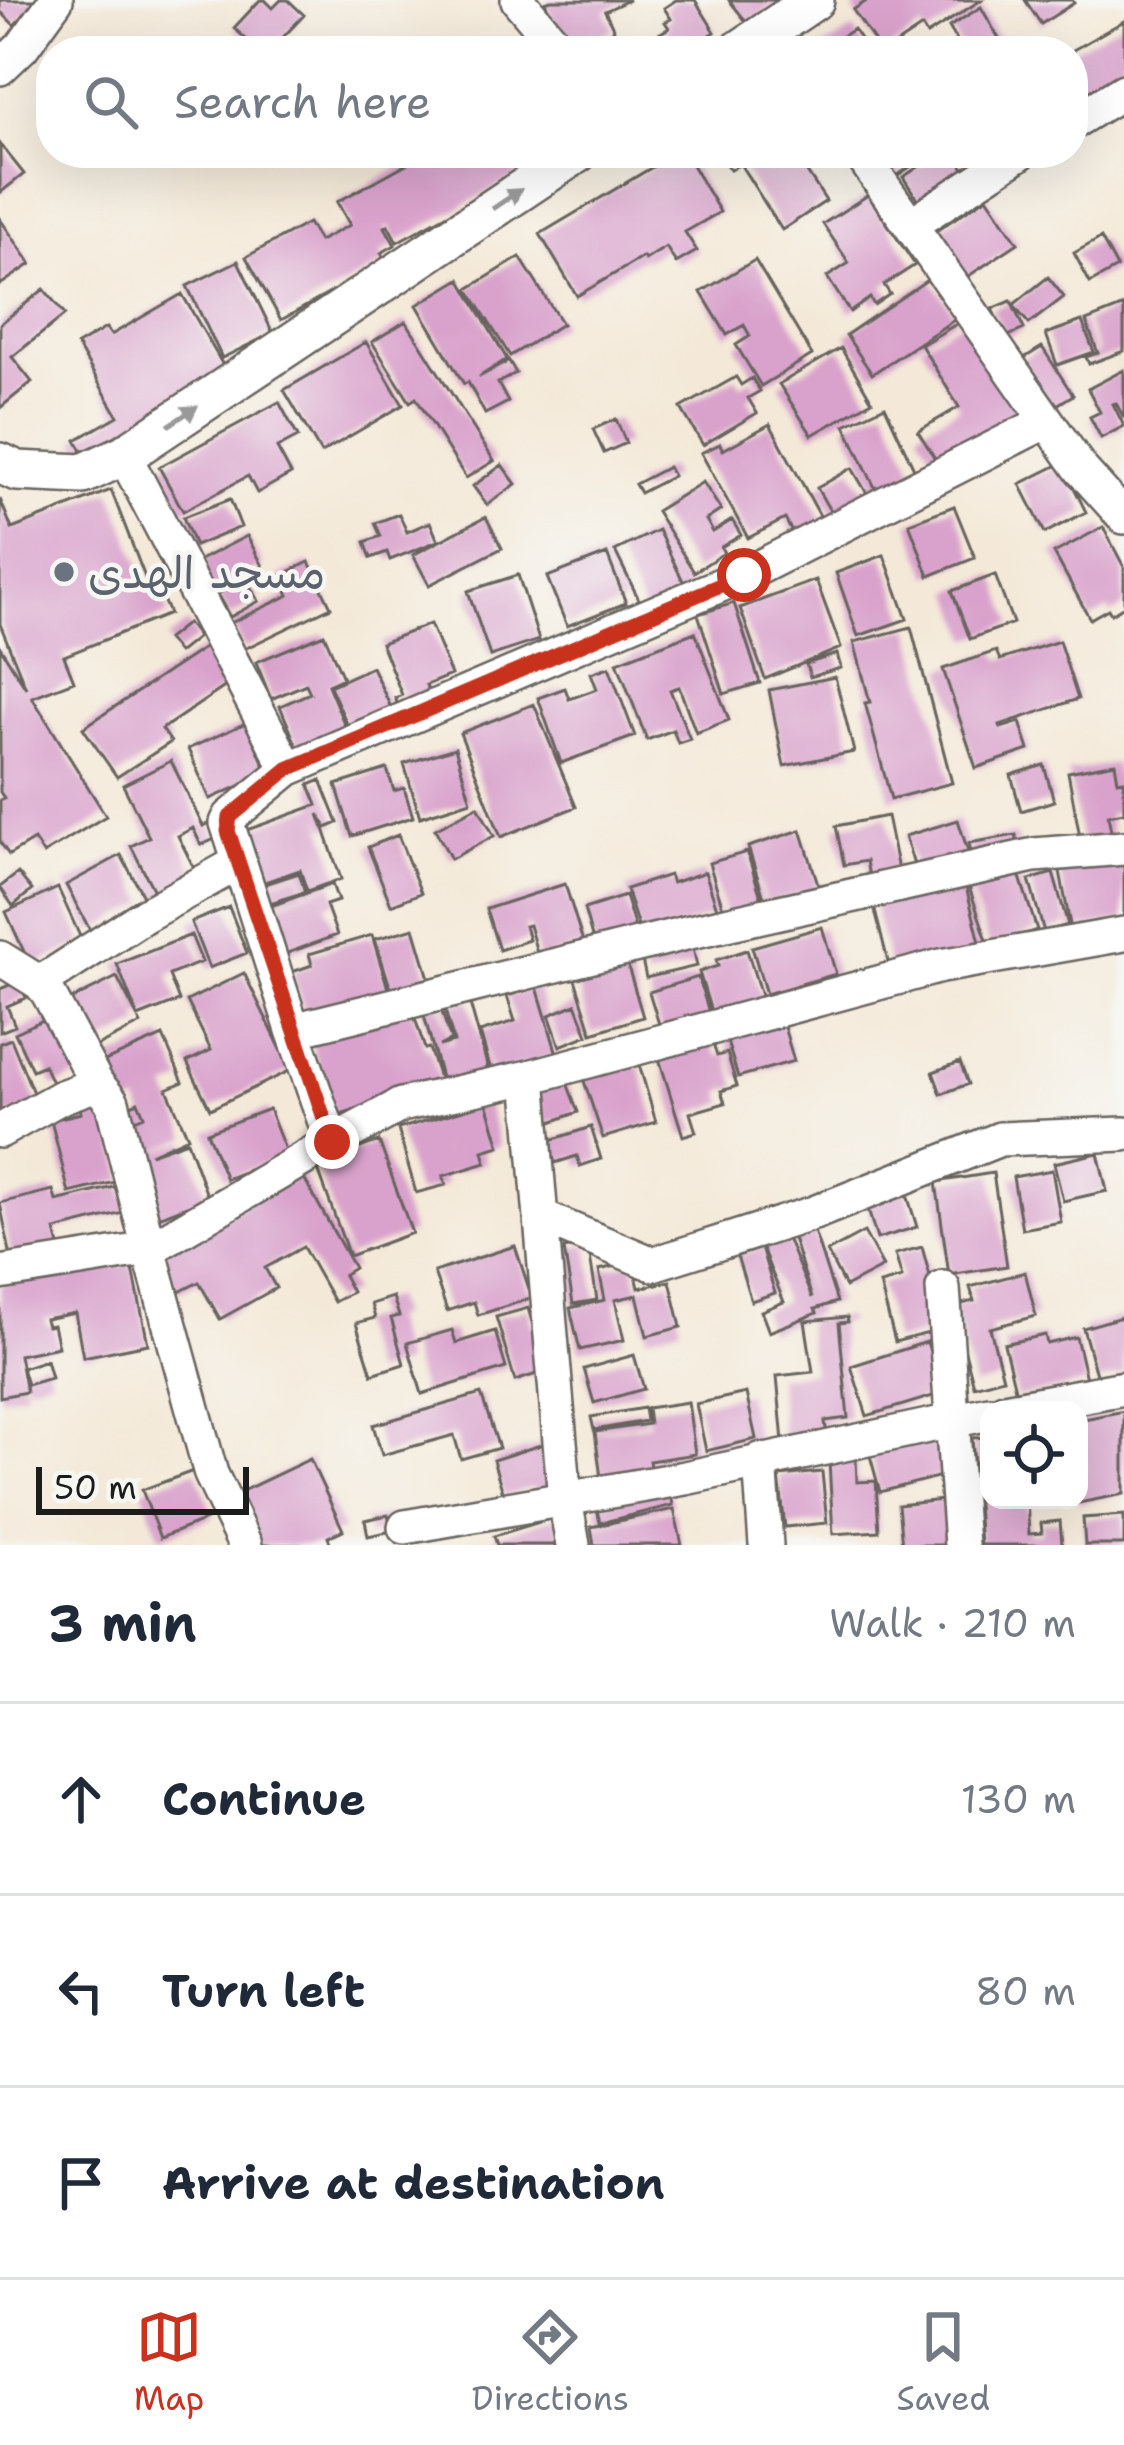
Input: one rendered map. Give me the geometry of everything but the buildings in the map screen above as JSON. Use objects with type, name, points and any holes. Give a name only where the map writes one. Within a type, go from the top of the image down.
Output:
[{"type":"street","points":[[7,46],[56,0]]},
{"type":"street","points":[[518,0],[548,36]]},
{"type":"street","points":[[784,36],[814,0]]},
{"type":"street","points":[[1088,113],[1124,91]]},
{"type":"street","points":[[0,463],[17,471],[82,474],[124,455],[554,168]]},
{"type":"street","points":[[870,168],[1080,468],[1124,517]]},
{"type":"street","points":[[910,225],[997,168]]},
{"type":"street","points":[[332,1142],[238,863],[228,831],[230,817],[288,769],[744,575],[1047,421]]},
{"type":"street","points":[[124,455],[288,769]]},
{"type":"street","points":[[293,1030],[690,932],[1034,856],[1124,848]]},
{"type":"street","points":[[40,983],[145,915],[238,863]]},
{"type":"street","points":[[0,1273],[148,1249],[401,1106],[529,1077],[941,966],[1124,934]]},
{"type":"street","points":[[0,958],[48,993],[97,1084],[112,1102],[211,1474],[245,1545]]},
{"type":"street","points":[[529,1077],[565,1500],[573,1545]]},
{"type":"street","points":[[0,1131],[61,1097],[97,1084]]},
{"type":"street","points":[[541,1217],[653,1264],[814,1213],[1000,1138],[1124,1134]]},
{"type":"street","points":[[943,1288],[962,1545]]},
{"type":"street","points":[[1053,1401],[1124,1388]]},
{"type":"street","points":[[405,1527],[685,1478],[980,1415]]},
{"type":"street","points":[[760,1460],[766,1545]]},
{"type":"place","name":"مسجد الهدى","points":[[64,572]]},
{"type":"route","points":[[332,1142],[228,831],[230,817],[288,769],[744,575]]}]
